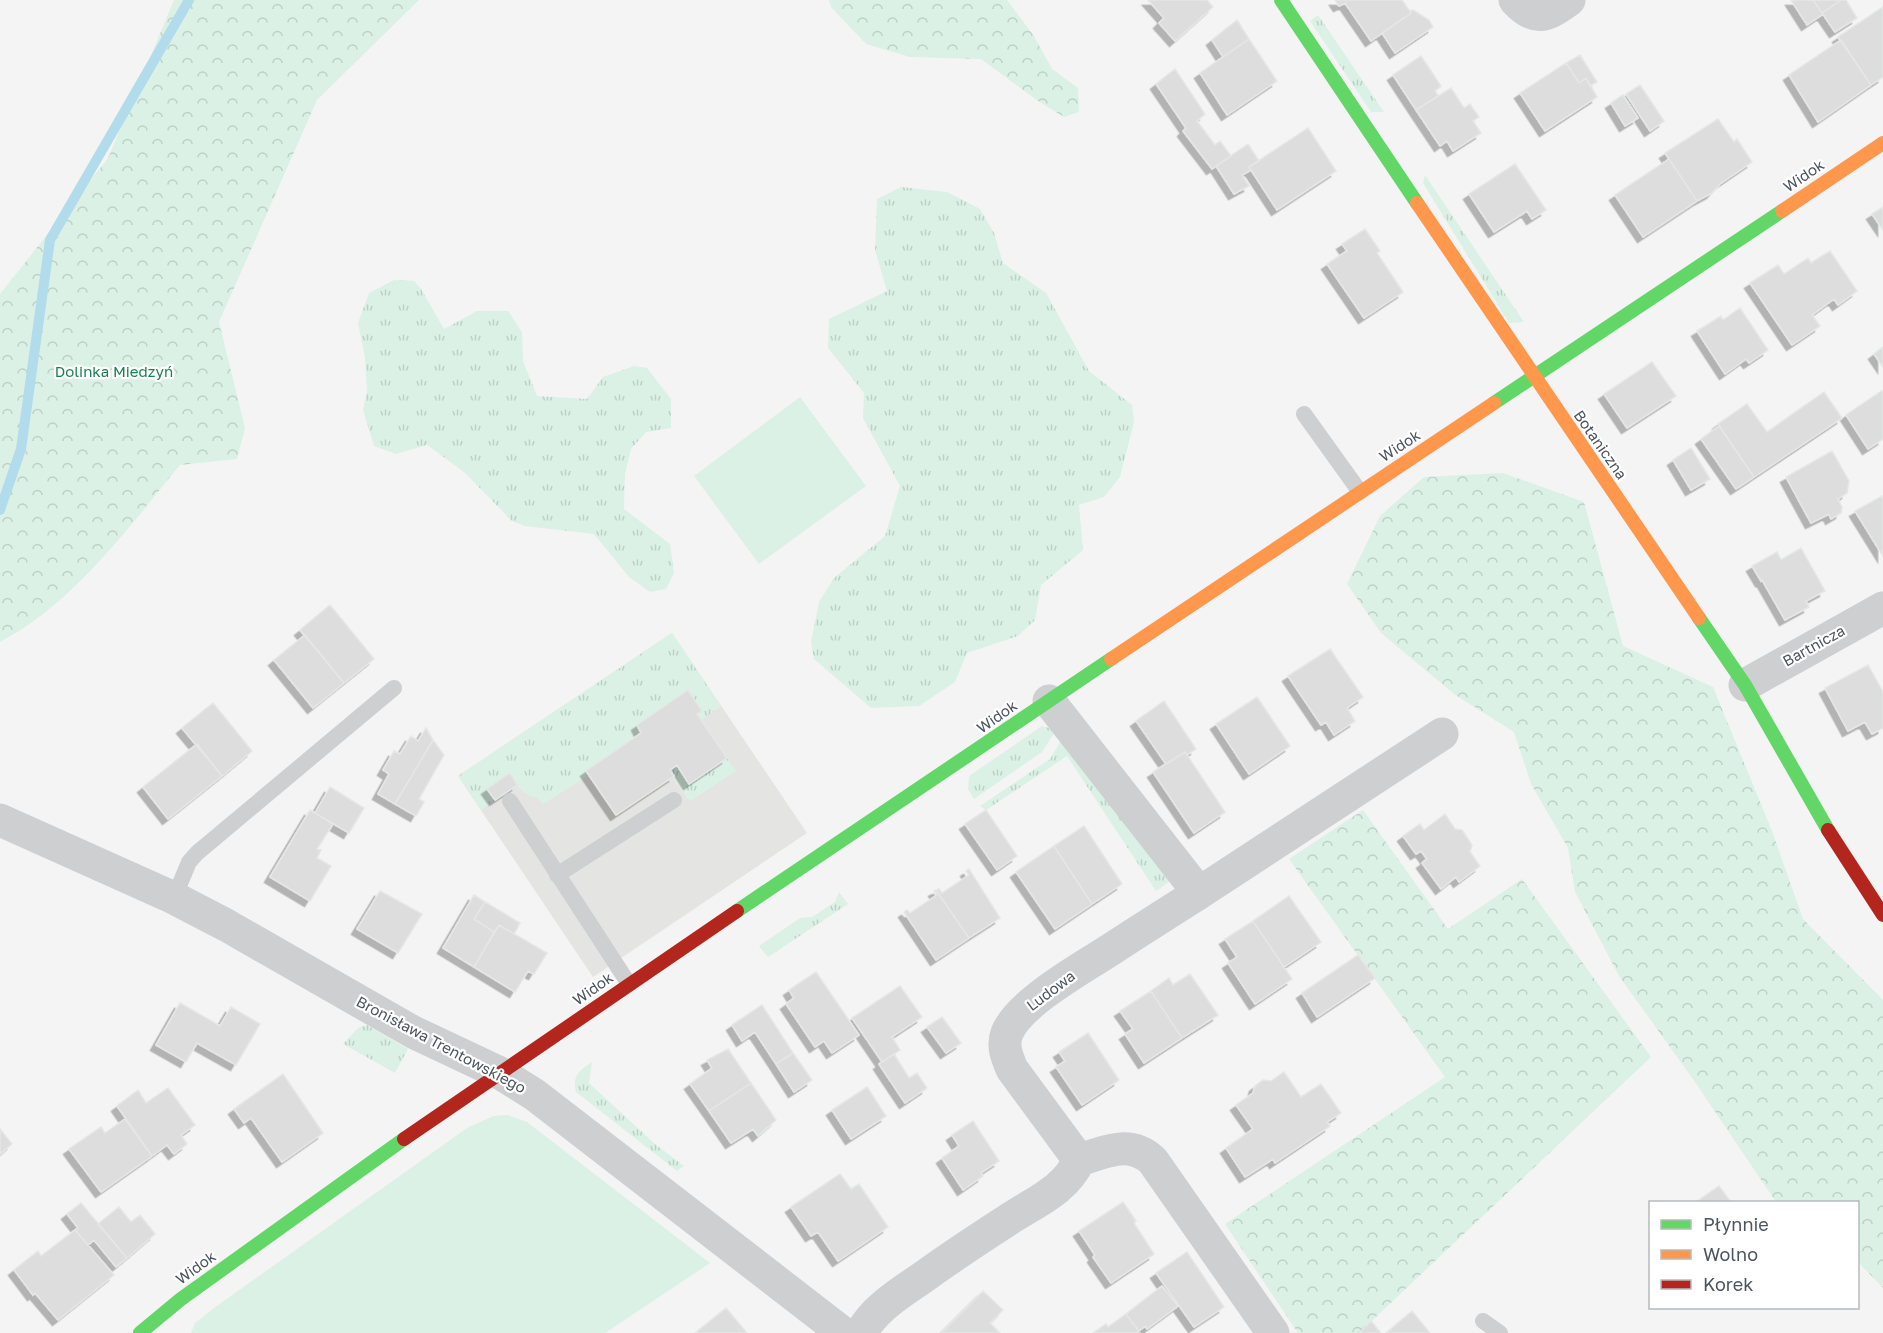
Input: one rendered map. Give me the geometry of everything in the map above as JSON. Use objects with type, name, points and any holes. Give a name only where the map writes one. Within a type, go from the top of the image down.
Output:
[{"type":"street","name":"Botaniczna","points":[[1281,0],[1534,377],[1745,685],[1832,837],[1883,915]]},
{"type":"street","points":[[1515,0],[1530,13],[1539,15],[1548,14],[1569,0]]},
{"type":"street","name":"Widok","points":[[148,1330],[190,1292],[364,1167],[628,984],[1883,143]]},
{"type":"street","name":"Bartnicza","points":[[1745,685],[1883,608]]},
{"type":"street","points":[[1048,701],[1199,893]]},
{"type":"street","name":"Ludowa","points":[[1079,1160],[1012,1069],[1006,1054],[1007,1032],[1028,1006],[1056,985],[1442,734]]},
{"type":"street","name":"Bronisława Trentowskiego","points":[[0,820],[174,898],[237,931],[413,1032],[500,1073],[535,1095],[843,1333]]},
{"type":"street","points":[[861,1333],[882,1305],[1046,1197],[1075,1170],[1079,1160],[1121,1148],[1136,1149],[1154,1161],[1273,1333]]},
{"type":"lane","points":[[1304,414],[1360,492]]},
{"type":"lane","points":[[174,898],[189,862],[197,853],[394,688]]},
{"type":"lane","points":[[510,801],[628,984]]},
{"type":"lane","points":[[557,875],[674,801]]},
{"type":"lane","points":[[1483,1321],[1500,1333]]},
{"type":"shaded area","points":[[672,633],[807,833],[593,977],[458,776]]},
{"type":"green space","name":"Dolinka Miedzyń","points":[[174,0],[419,0],[317,100],[219,322],[245,428],[237,459],[180,465],[120,538],[76,585],[27,626],[0,642],[0,294],[108,158]]},
{"type":"green space","points":[[829,0],[1007,0],[1034,36],[1052,69],[1078,88],[1079,112],[1064,117],[981,59],[910,57],[866,44],[831,7]]},
{"type":"green space","points":[[1318,15],[1384,112],[1371,112],[1310,21]]},
{"type":"green space","points":[[1425,175],[1524,322],[1509,323],[1423,183]]},
{"type":"green space","points":[[901,187],[947,192],[980,209],[994,233],[1003,263],[1046,293],[1089,371],[1132,405],[1134,422],[1120,477],[1104,497],[1079,505],[1083,550],[1041,585],[1035,620],[1018,636],[967,653],[955,682],[919,706],[871,708],[814,659],[811,642],[819,602],[834,578],[885,536],[900,486],[863,418],[864,393],[828,348],[829,319],[887,291],[875,250],[877,199]]},
{"type":"green space","points":[[394,280],[414,281],[444,329],[477,311],[508,311],[522,332],[523,361],[537,396],[587,399],[603,377],[634,366],[647,368],[671,399],[671,428],[646,432],[631,449],[625,474],[624,509],[670,544],[674,573],[666,589],[650,592],[629,577],[594,534],[525,526],[512,521],[464,472],[427,445],[396,454],[374,446],[363,410],[367,391],[365,358],[358,323],[369,293]]},
{"type":"green space","points":[[800,397],[866,486],[759,564],[694,476]]},
{"type":"green space","points":[[1503,473],[1584,502],[1623,646],[1713,687],[1772,831],[1803,919],[1883,1000],[1883,1288],[1859,1263],[1859,1201],[1775,1201],[1695,1082],[1619,976],[1575,892],[1568,848],[1531,784],[1514,732],[1454,694],[1381,633],[1347,584],[1380,516],[1424,477]]},
{"type":"green space","points":[[672,633],[721,706],[702,720],[697,714],[702,710],[688,690],[637,725],[641,733],[586,770],[589,775],[543,804],[538,798],[521,790],[510,774],[487,789],[495,800],[481,810],[458,776]]},
{"type":"green space","points":[[1042,726],[1056,730],[1042,752],[974,799],[968,789],[969,776]]},
{"type":"green space","points":[[1063,737],[1172,880],[1156,891],[1067,756],[986,810],[980,806],[1050,759]]},
{"type":"green space","points":[[727,758],[736,771],[692,800],[688,799],[672,777],[670,770],[677,765],[690,783]]},
{"type":"green space","points":[[1363,810],[1448,929],[1522,879],[1651,1057],[1359,1333],[1298,1333],[1225,1224],[1445,1077],[1289,859]]},
{"type":"green space","points":[[839,892],[848,904],[768,957],[759,946],[800,918],[812,917],[835,902]]},
{"type":"green space","points":[[367,1025],[408,1049],[395,1073],[343,1044],[358,1028]]},
{"type":"green space","points":[[592,1062],[589,1083],[655,1144],[684,1166],[677,1171],[576,1092],[576,1077]]},
{"type":"green space","points":[[507,1115],[527,1122],[710,1263],[605,1333],[191,1333],[195,1323],[214,1308],[467,1128],[493,1116]]},
{"type":"building","points":[[1148,0],[1207,0],[1213,7],[1175,41],[1159,23],[1164,18]]},
{"type":"building","points":[[1335,0],[1402,0],[1411,13],[1371,41],[1345,3],[1339,6]]},
{"type":"building","points":[[1791,0],[1813,0],[1823,14],[1807,25]]},
{"type":"building","points":[[1813,0],[1841,0],[1822,13]]},
{"type":"building","points":[[1841,0],[1846,0],[1857,18],[1835,32],[1822,13]]},
{"type":"building","points":[[1883,7],[1883,77],[1871,85],[1838,37]]},
{"type":"building","points":[[1413,10],[1429,20],[1433,27],[1395,53],[1382,33]]},
{"type":"building","points":[[1237,20],[1249,39],[1223,57],[1212,40]]},
{"type":"building","points":[[1249,39],[1277,81],[1227,115],[1200,73]]},
{"type":"building","points":[[1841,40],[1871,85],[1818,122],[1789,75]]},
{"type":"building","points":[[1580,55],[1597,82],[1590,86],[1586,78],[1579,83],[1566,63]]},
{"type":"building","points":[[1421,56],[1441,86],[1435,91],[1438,96],[1416,110],[1393,75]]},
{"type":"building","points":[[1566,63],[1579,83],[1586,78],[1597,97],[1545,131],[1520,93]]},
{"type":"building","points":[[1175,69],[1205,114],[1197,121],[1215,145],[1220,141],[1231,156],[1212,169],[1183,131],[1186,128],[1156,84]]},
{"type":"building","points":[[1640,85],[1664,121],[1650,131],[1626,94]]},
{"type":"building","points":[[1451,88],[1464,108],[1470,104],[1479,117],[1473,121],[1481,133],[1453,151],[1447,141],[1440,146],[1416,110]]},
{"type":"building","points":[[1623,95],[1638,118],[1625,126],[1611,103]]},
{"type":"building","points":[[1718,119],[1734,142],[1737,139],[1752,162],[1720,184],[1712,193],[1697,201],[1665,153]]},
{"type":"building","points":[[1308,128],[1336,171],[1277,210],[1249,167]]},
{"type":"building","points":[[1248,144],[1259,161],[1249,167],[1251,170],[1242,175],[1249,186],[1234,194],[1216,166]]},
{"type":"building","points":[[1669,159],[1697,201],[1643,237],[1615,195]]},
{"type":"building","points":[[1515,164],[1546,210],[1532,219],[1527,211],[1494,232],[1469,194]]},
{"type":"building","points":[[1883,207],[1883,230],[1872,214]]},
{"type":"building","points":[[1365,229],[1380,251],[1377,253],[1403,292],[1364,318],[1327,264],[1347,251],[1342,244]]},
{"type":"building","points":[[1830,251],[1857,291],[1838,305],[1834,299],[1812,315],[1820,326],[1792,345],[1750,283],[1778,265],[1784,274],[1808,258],[1811,263]]},
{"type":"building","points":[[1740,308],[1768,350],[1749,363],[1746,359],[1725,374],[1697,331],[1721,316],[1723,320]]},
{"type":"building","points":[[1883,347],[1883,367],[1874,354]]},
{"type":"building","points":[[1652,362],[1676,396],[1627,428],[1604,394]]},
{"type":"building","points":[[1883,390],[1883,439],[1868,449],[1846,415]]},
{"type":"building","points":[[1824,392],[1842,418],[1754,477],[1718,424],[1747,404],[1767,432]]},
{"type":"building","points":[[1719,426],[1754,477],[1736,489],[1701,439]]},
{"type":"building","points":[[1691,448],[1710,479],[1691,490],[1673,460]]},
{"type":"building","points":[[1832,451],[1849,481],[1847,493],[1838,499],[1842,507],[1841,513],[1831,519],[1829,514],[1811,523],[1786,477]]},
{"type":"building","points":[[1882,496],[1883,499],[1883,556],[1855,511]]},
{"type":"building","points":[[1801,548],[1825,591],[1806,601],[1809,607],[1785,620],[1752,566],[1777,552],[1781,560]]},
{"type":"building","points":[[330,605],[374,659],[344,683],[300,630]]},
{"type":"building","points":[[305,635],[344,683],[313,708],[274,660]]},
{"type":"building","points":[[1330,649],[1363,697],[1347,708],[1355,721],[1334,735],[1326,722],[1321,725],[1288,676]]},
{"type":"building","points":[[1868,665],[1883,692],[1883,728],[1872,734],[1865,722],[1848,731],[1825,688]]},
{"type":"building","points":[[688,690],[702,711],[697,714],[727,758],[689,784],[677,765],[670,770],[674,776],[616,815],[586,771],[641,733],[637,725]]},
{"type":"building","points":[[1257,697],[1290,746],[1249,774],[1216,724]]},
{"type":"building","points":[[1164,701],[1196,749],[1187,755],[1185,752],[1166,764],[1136,721]]},
{"type":"building","points":[[213,703],[252,751],[222,776],[182,728]]},
{"type":"building","points":[[426,728],[433,740],[395,804],[378,794],[389,774],[383,770],[394,751],[400,754],[411,736],[418,741]]},
{"type":"building","points":[[433,740],[444,755],[419,799],[424,802],[416,816],[395,804]]},
{"type":"building","points":[[197,744],[222,776],[168,819],[143,787]]},
{"type":"building","points":[[1185,752],[1225,812],[1194,833],[1153,772]]},
{"type":"building","points":[[510,773],[517,785],[495,800],[487,789]]},
{"type":"building","points":[[330,787],[364,808],[349,833],[315,813]]},
{"type":"building","points":[[310,810],[333,824],[317,849],[321,850],[317,858],[331,866],[310,901],[270,877]]},
{"type":"building","points":[[986,810],[1017,856],[997,870],[965,824]]},
{"type":"building","points":[[1445,814],[1455,829],[1462,830],[1472,845],[1470,852],[1480,866],[1459,882],[1456,877],[1441,889],[1422,863],[1427,859],[1421,851],[1416,854],[1403,836],[1420,824],[1424,830]]},
{"type":"building","points":[[1084,826],[1122,884],[1092,904],[1054,846]]},
{"type":"building","points":[[1054,846],[1092,904],[1055,929],[1016,872]]},
{"type":"building","points":[[969,869],[1000,918],[969,938],[936,890],[939,889],[942,893],[969,875],[966,871]]},
{"type":"building","points":[[936,890],[969,938],[936,960],[904,912],[907,910],[910,913],[937,895],[934,891]]},
{"type":"building","points":[[380,891],[422,914],[398,953],[357,929]]},
{"type":"building","points":[[474,895],[485,902],[474,919],[494,932],[474,967],[443,948]]},
{"type":"building","points":[[1289,896],[1321,942],[1284,967],[1253,921]]},
{"type":"building","points":[[485,902],[520,923],[514,934],[499,925],[494,932],[474,919]]},
{"type":"building","points":[[1253,921],[1292,979],[1255,1004],[1228,963],[1237,957],[1225,939]]},
{"type":"building","points":[[499,925],[547,953],[534,974],[528,971],[515,992],[474,967]]},
{"type":"building","points":[[1358,955],[1375,978],[1317,1017],[1302,993]]},
{"type":"building","points":[[816,972],[859,1035],[832,1053],[824,1041],[815,1047],[786,1004],[794,998],[789,990]]},
{"type":"building","points":[[1190,974],[1218,1015],[1182,1038],[1151,991],[1169,978],[1173,985]]},
{"type":"building","points":[[900,986],[922,1017],[892,1037],[900,1050],[882,1062],[852,1018]]},
{"type":"building","points":[[1151,991],[1182,1038],[1144,1063],[1125,1034],[1133,1029],[1120,1011]]},
{"type":"building","points":[[180,1003],[220,1026],[231,1007],[260,1024],[236,1065],[197,1043],[186,1062],[156,1045]]},
{"type":"building","points":[[762,1005],[793,1053],[776,1064],[755,1032],[742,1041],[732,1025]]},
{"type":"building","points":[[942,1017],[961,1043],[946,1053],[927,1027]]},
{"type":"building","points":[[1088,1033],[1119,1080],[1082,1105],[1056,1067],[1065,1061],[1059,1052]]},
{"type":"building","points":[[728,1049],[751,1083],[709,1111],[690,1084],[712,1068],[707,1060]]},
{"type":"building","points":[[793,1053],[812,1080],[794,1092],[776,1064]]},
{"type":"building","points":[[894,1054],[909,1078],[917,1073],[927,1088],[905,1103],[879,1064]]},
{"type":"building","points":[[1284,1072],[1301,1097],[1321,1084],[1341,1113],[1327,1122],[1330,1126],[1275,1163],[1273,1159],[1245,1177],[1226,1148],[1253,1129],[1236,1105],[1253,1093],[1255,1086],[1263,1080],[1271,1081]]},
{"type":"building","points":[[283,1074],[323,1133],[282,1162],[251,1118],[244,1123],[234,1109]]},
{"type":"building","points":[[751,1083],[776,1120],[758,1136],[753,1129],[731,1143],[709,1111]]},
{"type":"building","points":[[867,1087],[886,1116],[851,1139],[832,1110]]},
{"type":"building","points":[[168,1088],[195,1125],[181,1135],[187,1144],[174,1154],[167,1145],[152,1156],[117,1106],[138,1090],[146,1103]]},
{"type":"building","points":[[125,1119],[152,1156],[101,1192],[69,1149],[101,1127],[105,1133]]},
{"type":"building","points":[[973,1121],[999,1161],[981,1173],[983,1176],[963,1190],[942,1158],[959,1146],[952,1135]]},
{"type":"building","points":[[0,1129],[12,1144],[0,1154]]},
{"type":"building","points":[[840,1174],[851,1189],[859,1184],[888,1227],[838,1261],[818,1232],[811,1236],[791,1207]]},
{"type":"building","points":[[1719,1186],[1730,1201],[1697,1201]]},
{"type":"building","points":[[1123,1202],[1154,1254],[1111,1283],[1079,1231]]},
{"type":"building","points":[[81,1203],[127,1258],[116,1267],[94,1240],[88,1245],[75,1230],[78,1228],[67,1214]]},
{"type":"building","points":[[119,1207],[131,1222],[140,1215],[155,1234],[127,1258],[98,1224]]},
{"type":"building","points":[[75,1230],[114,1275],[58,1320],[35,1293],[33,1295],[14,1270],[38,1251],[41,1256]]},
{"type":"building","points":[[1187,1252],[1224,1307],[1194,1327],[1156,1273]]},
{"type":"building","points":[[1162,1286],[1178,1306],[1147,1329],[1145,1326],[1139,1331],[1126,1314]]},
{"type":"building","points":[[983,1291],[1003,1310],[990,1323],[1000,1333],[941,1333]]},
{"type":"building","points":[[726,1308],[747,1333],[695,1333]]},
{"type":"building","points":[[1412,1311],[1430,1333],[1386,1333]]},
{"type":"building","points":[[1126,1314],[1140,1333],[1093,1333],[1106,1324],[1108,1327]]},
{"type":"building","points":[[1371,1321],[1381,1333],[1359,1333]]},
{"type":"waterway","points":[[0,510],[21,449],[50,240],[189,0]]},
{"type":"traffic: fast","points":[[1281,0],[1417,203]]},
{"type":"traffic: fast","points":[[1494,403],[1782,211]]},
{"type":"traffic: fast","points":[[1699,618],[1745,685],[1828,830]]},
{"type":"traffic: fast","points":[[737,911],[1111,659]]},
{"type":"traffic: fast","points":[[140,1333],[181,1299],[404,1139]]},
{"type":"traffic: slow","points":[[1782,211],[1883,143]]},
{"type":"traffic: slow","points":[[1417,203],[1699,618]]},
{"type":"traffic: slow","points":[[1111,659],[1494,403]]},
{"type":"traffic: jam","points":[[1828,830],[1883,915]]},
{"type":"traffic: jam","points":[[404,1139],[737,911]]}]
